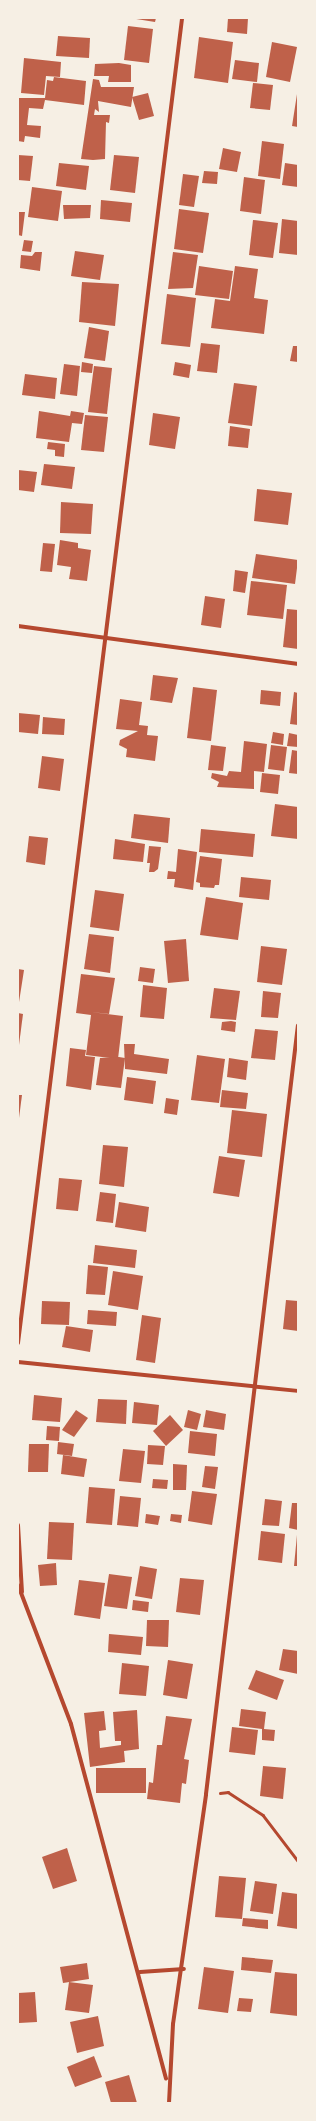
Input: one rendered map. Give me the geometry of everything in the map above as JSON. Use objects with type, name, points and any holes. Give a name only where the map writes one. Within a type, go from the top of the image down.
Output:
[{"type":"street","points":[[18,1344],[103,638],[182,18]]},
{"type":"street","points":[[18,626],[298,664]]},
{"type":"street","points":[[168,2103],[167,2081],[184,1969],[206,1794],[298,1025]]},
{"type":"street","points":[[18,1362],[298,1391]]},
{"type":"street","points":[[18,1525],[23,1596]]},
{"type":"street","points":[[18,1585],[71,1724],[140,1972],[167,2081]]},
{"type":"street","points":[[140,1972],[184,1969]]},
{"type":"path","points":[[206,1794],[228,1792],[263,1815],[298,1861]]},
{"type":"building","points":[[130,18],[156,18],[155,22]]},
{"type":"building","points":[[228,18],[248,18],[247,34],[227,32]]},
{"type":"building","points":[[128,26],[153,29],[149,63],[124,60]]},
{"type":"building","points":[[58,36],[90,38],[89,58],[56,56]]},
{"type":"building","points":[[199,37],[233,42],[228,83],[194,78]]},
{"type":"building","points":[[272,42],[297,47],[290,82],[266,77]]},
{"type":"building","points":[[24,58],[61,62],[60,77],[46,76],[44,95],[21,93]]},
{"type":"building","points":[[235,60],[259,63],[257,82],[232,79]]},
{"type":"building","points":[[119,63],[131,65],[131,82],[108,82],[109,76],[94,76],[95,64]]},
{"type":"building","points":[[54,77],[86,81],[84,105],[45,100],[43,109],[29,108],[27,125],[41,126],[40,138],[25,136],[24,142],[18,141],[18,98],[45,98],[47,80],[53,81]]},
{"type":"building","points":[[93,79],[99,80],[101,87],[134,87],[131,107],[98,101],[99,112],[95,109],[94,115],[110,115],[109,123],[106,122],[105,159],[93,160],[81,159]]},
{"type":"building","points":[[253,83],[273,85],[270,110],[250,108]]},
{"type":"building","points":[[148,93],[154,116],[139,120],[132,97]]},
{"type":"building","points":[[298,94],[298,127],[292,126]]},
{"type":"building","points":[[262,141],[284,144],[280,179],[258,176]]},
{"type":"building","points":[[223,148],[241,152],[237,172],[219,169]]},
{"type":"building","points":[[18,155],[33,156],[30,181],[18,180]]},
{"type":"building","points":[[114,155],[139,157],[135,193],[110,190]]},
{"type":"building","points":[[59,163],[89,166],[86,190],[56,186]]},
{"type":"building","points":[[285,163],[298,165],[298,187],[282,185]]},
{"type":"building","points":[[204,171],[218,172],[217,184],[202,183]]},
{"type":"building","points":[[183,174],[199,176],[194,207],[179,205]]},
{"type":"building","points":[[244,177],[265,180],[261,214],[240,211]]},
{"type":"building","points":[[32,187],[62,191],[58,221],[28,217]]},
{"type":"building","points":[[101,200],[132,203],[130,222],[100,219]]},
{"type":"building","points":[[63,205],[91,205],[90,218],[64,219]]},
{"type":"building","points":[[179,209],[209,213],[203,253],[174,249]]},
{"type":"building","points":[[18,212],[25,212],[22,236],[18,235]]},
{"type":"building","points":[[282,219],[298,221],[298,255],[279,253]]},
{"type":"building","points":[[253,220],[278,223],[273,258],[249,255]]},
{"type":"building","points":[[24,240],[33,241],[31,252],[22,251]]},
{"type":"building","points":[[75,251],[104,255],[100,280],[71,276]]},
{"type":"building","points":[[35,252],[42,252],[40,271],[20,268],[21,255],[32,256]]},
{"type":"building","points":[[173,252],[198,255],[193,288],[168,289]]},
{"type":"building","points":[[199,266],[233,271],[229,299],[195,295]]},
{"type":"building","points":[[235,266],[258,269],[254,298],[268,300],[264,334],[211,328],[215,299],[230,301]]},
{"type":"building","points":[[82,282],[119,284],[115,326],[79,322]]},
{"type":"building","points":[[167,294],[196,298],[190,347],[161,344]]},
{"type":"building","points":[[89,327],[109,331],[105,361],[84,358]]},
{"type":"building","points":[[201,343],[220,345],[217,373],[197,371]]},
{"type":"building","points":[[293,346],[298,346],[298,362],[290,361]]},
{"type":"building","points":[[82,362],[93,364],[92,373],[81,372]]},
{"type":"building","points":[[175,362],[191,365],[189,378],[173,375]]},
{"type":"building","points":[[64,364],[80,366],[77,396],[60,394]]},
{"type":"building","points":[[94,366],[112,368],[107,414],[88,412]]},
{"type":"building","points":[[25,374],[57,378],[55,399],[22,395]]},
{"type":"building","points":[[234,383],[257,386],[252,426],[228,423]]},
{"type":"building","points":[[39,411],[70,416],[71,411],[84,413],[82,424],[72,423],[69,442],[36,438]]},
{"type":"building","points":[[153,413],[180,417],[175,449],[149,445]]},
{"type":"building","points":[[85,415],[108,417],[104,452],[81,450]]},
{"type":"building","points":[[230,426],[250,429],[248,448],[228,446]]},
{"type":"building","points":[[48,442],[65,444],[64,457],[55,456],[55,450],[47,449]]},
{"type":"building","points":[[44,464],[75,467],[72,489],[41,485]]},
{"type":"building","points":[[18,470],[37,472],[34,492],[18,490]]},
{"type":"building","points":[[257,489],[292,493],[288,525],[254,521]]},
{"type":"building","points":[[61,502],[93,504],[91,534],[60,533]]},
{"type":"building","points":[[60,540],[78,543],[78,548],[91,550],[87,581],[69,579],[71,567],[57,565]]},
{"type":"building","points":[[43,543],[55,544],[52,572],[40,571]]},
{"type":"building","points":[[256,554],[298,560],[295,584],[252,578]]},
{"type":"building","points":[[235,570],[248,572],[245,593],[233,591]]},
{"type":"building","points":[[251,581],[287,585],[283,619],[247,615]]},
{"type":"building","points":[[205,596],[225,599],[221,628],[201,625]]},
{"type":"building","points":[[287,609],[298,610],[298,649],[283,647]]},
{"type":"building","points":[[153,675],[178,678],[172,703],[150,700]]},
{"type":"building","points":[[193,687],[217,690],[211,741],[187,738]]},
{"type":"building","points":[[261,690],[281,692],[280,706],[260,704]]},
{"type":"building","points":[[294,692],[298,693],[298,725],[290,724]]},
{"type":"building","points":[[120,699],[142,702],[139,725],[148,726],[147,735],[158,736],[155,761],[126,757],[127,749],[119,745],[120,740],[138,731],[116,729]]},
{"type":"building","points":[[18,713],[40,715],[38,734],[18,732]]},
{"type":"building","points":[[43,717],[65,719],[64,735],[42,734]]},
{"type":"building","points":[[273,732],[284,734],[283,745],[271,743]]},
{"type":"building","points":[[289,733],[298,735],[298,747],[287,746]]},
{"type":"building","points":[[244,741],[267,744],[264,772],[254,771],[254,789],[217,787],[219,782],[211,778],[212,773],[227,776],[229,771],[241,772]]},
{"type":"building","points":[[211,745],[226,747],[223,771],[208,770]]},
{"type":"building","points":[[271,745],[287,747],[284,771],[268,769]]},
{"type":"building","points":[[292,750],[298,751],[298,774],[289,773]]},
{"type":"building","points":[[42,756],[64,759],[60,791],[38,788]]},
{"type":"building","points":[[262,773],[280,775],[278,794],[260,792]]},
{"type":"building","points":[[275,804],[298,807],[298,839],[271,836]]},
{"type":"building","points":[[134,814],[170,818],[168,843],[131,838]]},
{"type":"building","points":[[201,829],[255,834],[253,857],[199,852]]},
{"type":"building","points":[[29,836],[48,838],[45,865],[26,862]]},
{"type":"building","points":[[115,839],[145,844],[143,862],[113,859]]},
{"type":"building","points":[[149,846],[161,847],[158,869],[154,872],[149,872],[150,863],[147,863]]},
{"type":"building","points":[[178,849],[197,852],[193,890],[174,887],[175,879],[167,879],[168,871],[176,872]]},
{"type":"building","points":[[200,856],[222,859],[219,885],[215,885],[214,888],[200,887],[200,883],[196,882]]},
{"type":"building","points":[[241,877],[271,880],[269,900],[239,897]]},
{"type":"building","points":[[95,890],[124,894],[119,931],[90,927]]},
{"type":"building","points":[[206,897],[243,903],[238,940],[200,935]]},
{"type":"building","points":[[89,934],[114,937],[110,973],[84,969]]},
{"type":"building","points":[[186,939],[189,981],[168,983],[164,941]]},
{"type":"building","points":[[261,946],[287,949],[282,985],[257,982]]},
{"type":"building","points":[[140,967],[155,969],[153,983],[138,981]]},
{"type":"building","points":[[18,969],[24,970],[19,1002],[18,1002]]},
{"type":"building","points":[[81,974],[115,978],[109,1014],[91,1012],[123,1016],[118,1059],[86,1055],[91,1015],[76,1013]]},
{"type":"building","points":[[143,985],[167,988],[164,1019],[140,1017]]},
{"type":"building","points":[[214,988],[240,991],[236,1020],[210,1018]]},
{"type":"building","points":[[263,991],[281,993],[278,1018],[261,1017]]},
{"type":"building","points":[[18,1013],[23,1014],[19,1045],[18,1045]]},
{"type":"building","points":[[222,1022],[236,1022],[235,1032],[221,1030]]},
{"type":"building","points":[[255,1029],[278,1031],[275,1060],[251,1058]]},
{"type":"building","points":[[124,1044],[135,1044],[134,1054],[169,1059],[167,1074],[125,1069]]},
{"type":"building","points":[[70,1048],[86,1050],[85,1056],[95,1057],[91,1090],[66,1086]]},
{"type":"building","points":[[197,1055],[225,1059],[219,1103],[191,1100]]},
{"type":"building","points":[[100,1058],[125,1058],[121,1088],[96,1085]]},
{"type":"building","points":[[229,1058],[248,1061],[246,1080],[227,1077]]},
{"type":"building","points":[[127,1077],[156,1081],[153,1104],[124,1100]]},
{"type":"building","points":[[222,1090],[248,1093],[246,1109],[220,1107]]},
{"type":"building","points":[[18,1095],[22,1095],[19,1118],[18,1118]]},
{"type":"building","points":[[166,1098],[179,1100],[177,1115],[164,1113]]},
{"type":"building","points":[[232,1110],[267,1114],[262,1157],[227,1153]]},
{"type":"building","points":[[103,1145],[128,1147],[124,1187],[99,1184]]},
{"type":"building","points":[[219,1156],[245,1160],[239,1197],[213,1193]]},
{"type":"building","points":[[59,1178],[82,1180],[78,1211],[56,1209]]},
{"type":"building","points":[[100,1192],[116,1194],[113,1223],[96,1221]]},
{"type":"building","points":[[119,1202],[149,1207],[146,1232],[115,1227]]},
{"type":"building","points":[[95,1245],[137,1250],[135,1268],[93,1263]]},
{"type":"building","points":[[88,1265],[108,1267],[105,1295],[86,1294]]},
{"type":"building","points":[[113,1271],[143,1276],[138,1310],[108,1305]]},
{"type":"building","points":[[286,1300],[298,1301],[298,1331],[283,1329]]},
{"type":"building","points":[[42,1301],[70,1302],[69,1325],[41,1324]]},
{"type":"building","points":[[88,1310],[117,1312],[116,1326],[87,1324]]},
{"type":"building","points":[[142,1315],[161,1318],[155,1363],[136,1360]]},
{"type":"building","points":[[66,1326],[93,1330],[90,1352],[62,1347]]},
{"type":"building","points":[[34,1395],[62,1398],[60,1422],[32,1420]]},
{"type":"building","points":[[98,1399],[127,1400],[126,1424],[96,1422]]},
{"type":"building","points":[[134,1402],[159,1405],[157,1425],[132,1423]]},
{"type":"building","points":[[76,1410],[88,1418],[74,1437],[62,1430]]},
{"type":"building","points":[[188,1410],[201,1414],[197,1430],[184,1427]]},
{"type":"building","points":[[206,1410],[226,1414],[224,1430],[203,1427]]},
{"type":"building","points":[[170,1415],[183,1430],[166,1446],[153,1431]]},
{"type":"building","points":[[47,1426],[60,1427],[59,1441],[46,1440]]},
{"type":"building","points":[[190,1431],[217,1434],[215,1456],[188,1453]]},
{"type":"building","points":[[58,1442],[74,1444],[72,1456],[57,1454]]},
{"type":"building","points":[[29,1444],[49,1444],[48,1472],[28,1472]]},
{"type":"building","points":[[148,1445],[165,1446],[163,1465],[147,1464]]},
{"type":"building","points":[[123,1449],[145,1451],[141,1483],[119,1481]]},
{"type":"building","points":[[63,1455],[87,1459],[84,1477],[61,1474]]},
{"type":"building","points":[[173,1464],[187,1465],[186,1490],[173,1490]]},
{"type":"building","points":[[205,1466],[218,1467],[215,1489],[202,1487]]},
{"type":"building","points":[[153,1479],[168,1480],[167,1489],[152,1488]]},
{"type":"building","points":[[89,1487],[115,1489],[112,1525],[86,1523]]},
{"type":"building","points":[[192,1491],[217,1494],[212,1525],[188,1521]]},
{"type":"building","points":[[120,1496],[141,1498],[138,1527],[117,1525]]},
{"type":"building","points":[[265,1499],[282,1501],[279,1526],[262,1525]]},
{"type":"building","points":[[292,1503],[298,1503],[298,1530],[289,1528]]},
{"type":"building","points":[[146,1514],[160,1516],[158,1525],[145,1523]]},
{"type":"building","points":[[171,1514],[182,1515],[181,1523],[170,1521]]},
{"type":"building","points":[[49,1522],[74,1523],[72,1560],[47,1559]]},
{"type":"building","points":[[261,1531],[285,1534],[282,1563],[258,1560]]},
{"type":"building","points":[[297,1535],[298,1566],[294,1566]]},
{"type":"building","points":[[56,1563],[57,1585],[40,1586],[38,1565]]},
{"type":"building","points":[[140,1566],[157,1569],[152,1599],[135,1596]]},
{"type":"building","points":[[109,1574],[132,1577],[127,1609],[104,1606]]},
{"type":"building","points":[[180,1578],[204,1580],[200,1615],[176,1612]]},
{"type":"building","points":[[79,1580],[105,1583],[100,1619],[74,1615]]},
{"type":"building","points":[[133,1600],[149,1602],[148,1612],[132,1610]]},
{"type":"building","points":[[147,1620],[169,1620],[168,1647],[146,1646]]},
{"type":"building","points":[[109,1634],[143,1637],[141,1655],[108,1652]]},
{"type":"building","points":[[283,1649],[298,1651],[298,1674],[279,1670]]},
{"type":"building","points":[[168,1660],[193,1664],[187,1699],[163,1695]]},
{"type":"building","points":[[122,1663],[149,1666],[146,1696],[119,1694]]},
{"type":"building","points":[[256,1670],[284,1680],[277,1700],[248,1689]]},
{"type":"building","points":[[241,1709],[266,1712],[264,1729],[275,1730],[274,1741],[262,1740],[262,1729],[239,1726]]},
{"type":"building","points":[[137,1710],[139,1749],[124,1751],[125,1762],[90,1767],[84,1713],[104,1711],[106,1730],[99,1731],[100,1748],[121,1745],[121,1741],[115,1741],[113,1712]]},
{"type":"building","points":[[166,1716],[192,1719],[184,1759],[189,1760],[186,1784],[182,1783],[180,1803],[147,1799],[149,1782],[153,1783],[157,1745],[162,1745]]},
{"type":"building","points":[[232,1727],[258,1730],[255,1755],[229,1752]]},
{"type":"building","points":[[263,1766],[286,1768],[283,1799],[260,1796]]},
{"type":"building","points":[[96,1768],[146,1768],[146,1793],[96,1793]]},
{"type":"building","points":[[67,1848],[77,1881],[53,1889],[42,1857]]},
{"type":"building","points":[[219,1876],[246,1878],[242,1919],[215,1917]]},
{"type":"building","points":[[255,1881],[277,1884],[273,1914],[250,1911]]},
{"type":"building","points":[[282,1892],[298,1894],[298,1929],[277,1926]]},
{"type":"building","points":[[243,1918],[268,1920],[268,1929],[242,1926]]},
{"type":"building","points":[[242,1957],[273,1960],[271,1973],[241,1970]]},
{"type":"building","points":[[87,1963],[89,1979],[63,1983],[60,1967]]},
{"type":"building","points":[[204,1967],[234,1971],[228,2013],[198,2009]]},
{"type":"building","points":[[275,1972],[298,1974],[298,2016],[270,2013]]},
{"type":"building","points":[[69,1982],[93,1985],[89,2013],[65,2010]]},
{"type":"building","points":[[35,1992],[37,2022],[19,2023],[18,1993]]},
{"type":"building","points":[[239,1998],[253,1999],[251,2012],[237,2011]]},
{"type":"building","points":[[98,2016],[104,2046],[77,2053],[70,2022]]},
{"type":"building","points":[[94,2056],[102,2077],[75,2087],[67,2067]]},
{"type":"building","points":[[129,2075],[137,2103],[111,2103],[105,2082]]}]
